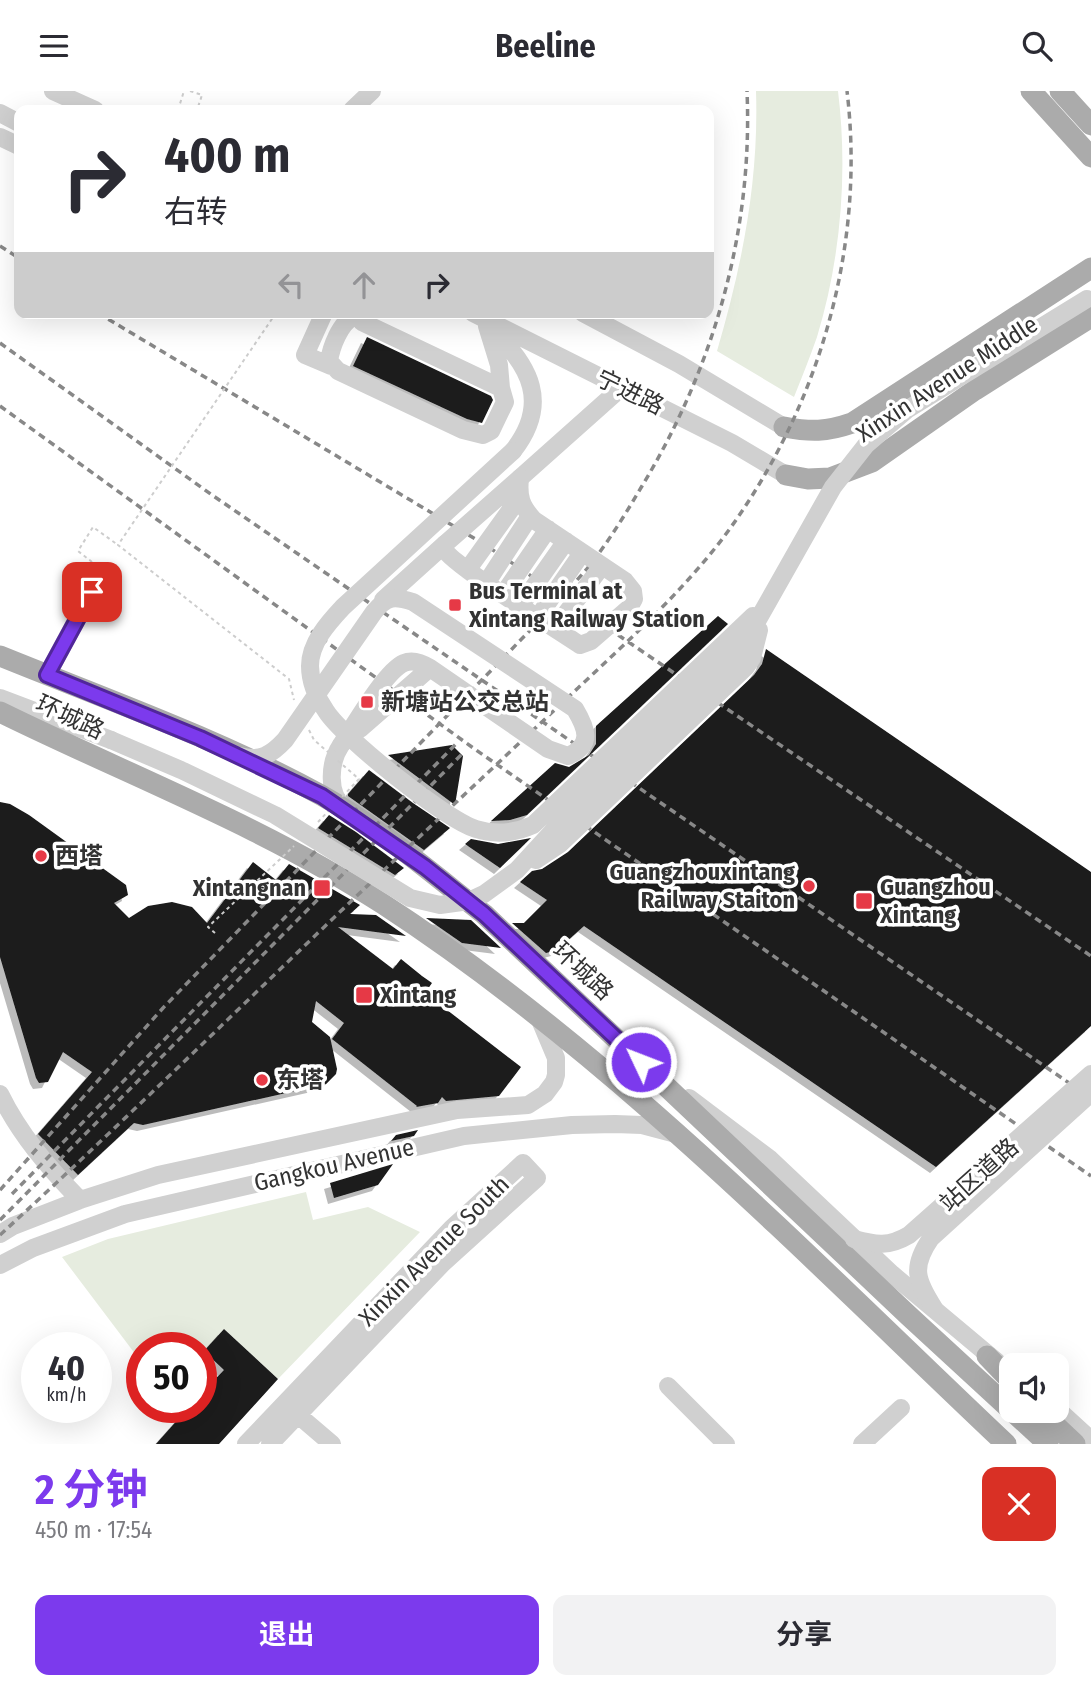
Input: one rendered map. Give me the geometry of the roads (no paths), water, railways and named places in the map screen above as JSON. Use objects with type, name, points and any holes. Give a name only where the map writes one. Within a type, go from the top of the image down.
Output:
[{"type":"main road","points":[[1031,91],[1091,157]]},
{"type":"main road","points":[[1060,91],[1091,125]]},
{"type":"main road","name":"Xinxin Avenue Middle","points":[[784,427],[805,431],[829,431],[868,415],[1091,268]]},
{"type":"main road","name":"Xinxin Avenue Middle","points":[[786,475],[808,479],[830,478],[872,462],[1090,305]]},
{"type":"main road","points":[[868,415],[864,428],[866,435],[877,447],[889,451]]},
{"type":"main road","name":"环城路","points":[[0,656],[144,714],[322,796],[425,867],[484,914],[1048,1444]]},
{"type":"main road","name":"环城路","points":[[0,712],[264,837],[381,903],[467,963],[538,1017],[679,1135],[1006,1444]]},
{"type":"main road","points":[[0,729],[26,725]]},
{"type":"main road","points":[[988,1356],[999,1368]]},
{"type":"main road","points":[[1053,1423],[1075,1444]]},
{"type":"street","points":[[53,91],[84,105]]},
{"type":"street","points":[[357,105],[372,91]]},
{"type":"street","points":[[517,870],[562,821],[743,646],[833,487],[850,463],[884,427],[929,395],[1090,305]]},
{"type":"street","points":[[321,319],[305,355],[463,430],[483,435],[491,431],[505,402],[499,365],[487,326]]},
{"type":"street","points":[[331,366],[329,361],[334,344],[344,325],[353,319]]},
{"type":"street","points":[[361,319],[501,388]]},
{"type":"street","points":[[478,319],[511,347],[525,368],[532,386],[534,405],[531,421],[525,436],[513,451],[343,607],[317,640],[310,664],[314,689],[334,722],[354,742],[460,822],[495,833],[522,830],[543,817],[742,628],[777,587]]},
{"type":"street","name":"宁进路","points":[[483,319],[732,443],[786,475]]},
{"type":"street","points":[[594,319],[679,364],[784,427]]},
{"type":"street","points":[[239,756],[252,760],[263,758],[280,746],[383,600],[621,388]]},
{"type":"street","points":[[445,544],[446,554],[580,645],[590,642],[629,608],[634,599],[633,591],[625,581],[548,529],[523,508],[519,498],[520,478]]},
{"type":"street","points":[[468,569],[519,498]]},
{"type":"street","points":[[486,582],[530,516]]},
{"type":"street","points":[[504,593],[548,529]]},
{"type":"street","points":[[520,604],[566,541]]},
{"type":"street","points":[[538,617],[582,553]]},
{"type":"street","points":[[555,628],[602,566]]},
{"type":"street","points":[[47,675],[103,571]]},
{"type":"street","points":[[361,822],[340,806],[333,791],[331,772],[341,745],[396,668],[405,663],[414,661],[430,668],[548,750],[568,756],[583,745],[586,735],[584,723],[575,709],[413,602],[398,597],[383,600]]},
{"type":"street","points":[[0,698],[181,770],[275,815],[410,898],[440,905],[469,901],[484,894],[560,843],[746,667],[755,647],[764,611]]},
{"type":"street","points":[[508,832],[537,832],[562,821]]},
{"type":"street","name":"Gangkou Avenue","points":[[0,1234],[13,1226],[80,1200],[158,1175],[457,1110],[528,1105],[550,1089],[557,1068],[553,1046],[538,1017]]},
{"type":"street","points":[[641,1062],[770,1159],[854,1239],[999,1363]]},
{"type":"street","name":"站区道路","points":[[854,1239],[888,1245],[909,1235],[1091,1074]]},
{"type":"street","name":"站区道路","points":[[934,1308],[920,1286],[917,1273],[919,1258],[931,1238],[1091,1093]]},
{"type":"street","points":[[0,1094],[25,1138],[80,1200]]},
{"type":"street","points":[[457,1110],[464,1115],[468,1123],[464,1136]]},
{"type":"street","name":"Gangkou Avenue","points":[[0,1265],[44,1244],[125,1214],[464,1136],[572,1125],[615,1124],[642,1125],[679,1135]]},
{"type":"street","name":"Xinxin Avenue South","points":[[246,1444],[451,1229],[523,1163],[537,1178],[443,1263],[270,1444]]},
{"type":"street","points":[[668,1386],[726,1444]]},
{"type":"street","points":[[862,1444],[901,1408]]},
{"type":"street","points":[[298,1415],[332,1444]]},
{"type":"street","points":[[1069,1420],[1091,1440]]},
{"type":"railway","points":[[0,1190],[163,1008],[543,617],[586,570],[608,540],[636,497],[690,394],[724,296],[743,195],[747,91]]},
{"type":"railway","points":[[0,1235],[635,634],[690,578],[723,538],[756,489],[785,437],[809,382],[828,326],[841,268],[849,210],[851,150],[847,91]]},
{"type":"railway","points":[[0,246],[14,255]]},
{"type":"railway","points":[[108,319],[487,546],[1091,956]]},
{"type":"railway","points":[[0,343],[212,495],[1091,1098]]},
{"type":"railway","points":[[0,406],[476,750],[1091,1176]]},
{"type":"railway","points":[[12,1194],[456,744]]},
{"type":"railway","points":[[0,1220],[464,752]]},
{"type":"place","name":"Bus Terminal at Xintang Railway Station","points":[[455,605]]},
{"type":"place","name":"新塘站公交总站","points":[[367,702]]},
{"type":"place","name":"西塔","points":[[41,856]]},
{"type":"place","name":"Guangzhouxintang Railway Staiton","points":[[809,886]]},
{"type":"place","name":"Xintangnan","points":[[322,888]]},
{"type":"place","name":"Guangzhou Xintang","points":[[864,901]]},
{"type":"place","name":"Xintang","points":[[364,995]]},
{"type":"place","name":"东塔","points":[[262,1080]]}]
